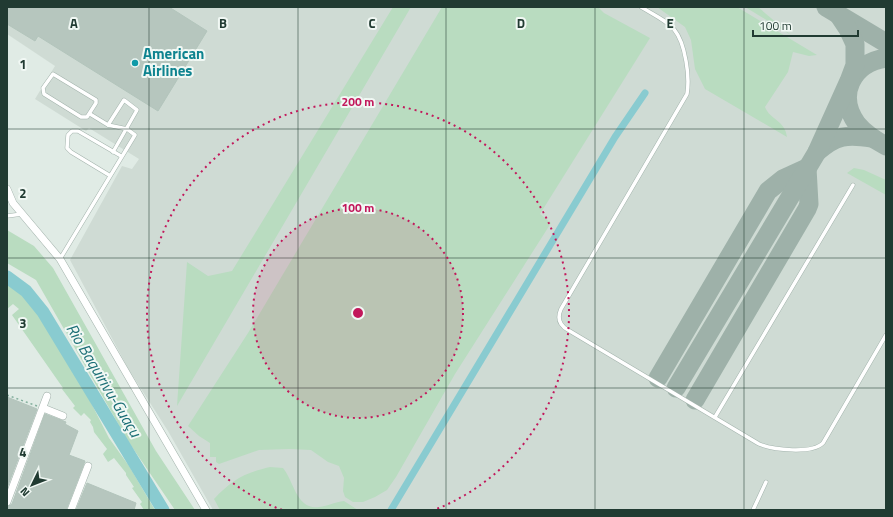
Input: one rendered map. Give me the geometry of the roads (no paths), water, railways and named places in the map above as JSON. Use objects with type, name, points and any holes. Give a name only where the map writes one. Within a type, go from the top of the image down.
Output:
[{"type":"street","points":[[7,189],[14,203],[22,214],[60,259],[206,510]]},
{"type":"street","points":[[7,502],[47,396]]},
{"type":"street","points":[[43,408],[63,416]]},
{"type":"street","points":[[71,510],[88,466]]},
{"type":"lane","points":[[641,7],[672,26],[679,34],[683,43],[689,78],[687,94],[561,309],[559,318],[560,323],[568,330],[767,447],[801,449],[819,447],[823,443],[886,335]]},
{"type":"lane","points":[[56,74],[93,98],[96,103],[90,114],[87,117],[81,117],[44,94],[43,88],[51,76],[56,74]]},
{"type":"lane","points":[[108,125],[124,100],[137,110],[113,152]]},
{"type":"lane","points":[[60,259],[109,175],[136,135],[127,129],[108,125],[90,114]]},
{"type":"lane","points":[[109,175],[71,152],[67,148],[68,135],[72,132],[78,131],[121,156]]},
{"type":"lane","points":[[715,417],[853,185]]},
{"type":"lane","points":[[7,216],[22,214]]},
{"type":"lane","points":[[753,510],[766,482]]},
{"type":"waterway","points":[[391,510],[615,137],[645,93]]},
{"type":"waterway","name":"Rio Baquirivu-Guaçu","points":[[7,277],[26,291],[43,312],[163,510]]},
{"type":"place","name":"American Airlines","points":[[135,63]]}]
